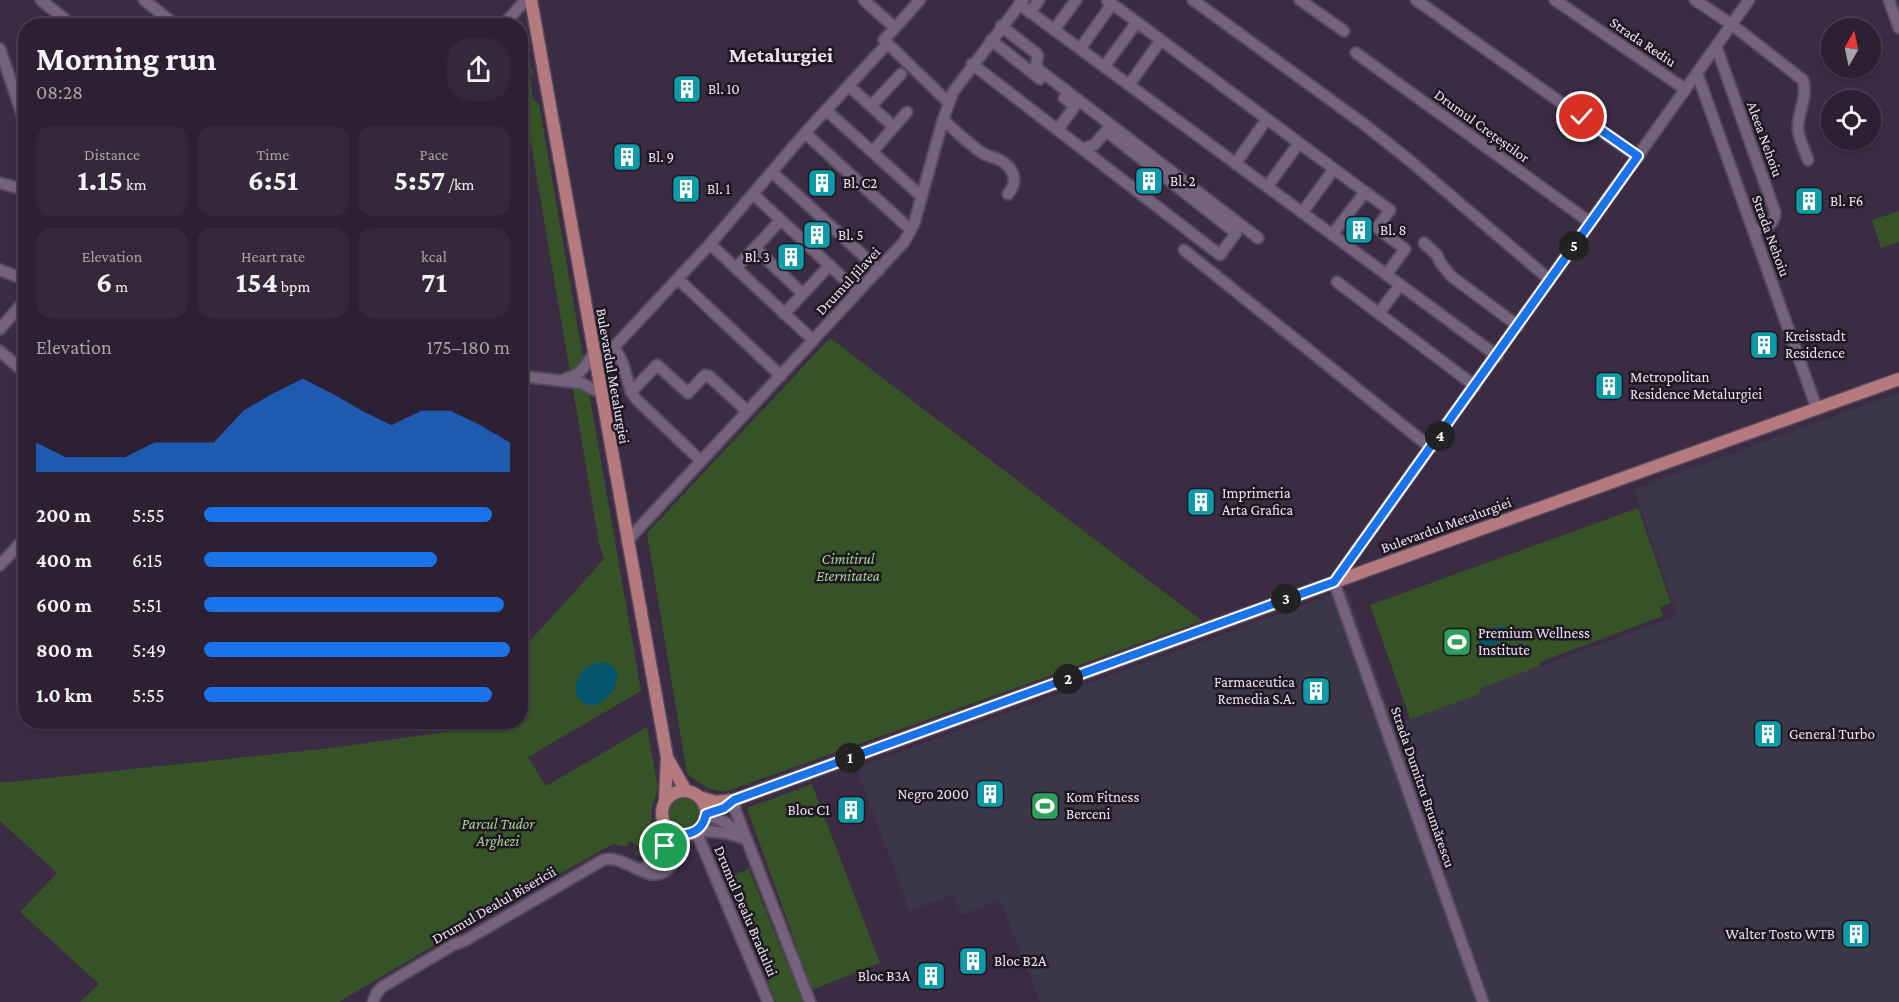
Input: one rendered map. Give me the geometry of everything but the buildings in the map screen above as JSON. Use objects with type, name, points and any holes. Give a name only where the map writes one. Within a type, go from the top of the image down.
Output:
[{"type":"main road","name":"Bulevardul Metalurgiei","points":[[531,0],[667,757],[665,801]]},
{"type":"main road","name":"Bulevardul Metalurgiei","points":[[706,814],[735,806],[1334,582],[1899,379]]},
{"type":"main road","name":"Bulevardul Metalurgiei","points":[[667,757],[686,791]]},
{"type":"main road","points":[[686,791],[699,797],[706,814],[704,822],[694,832],[675,833],[665,825],[662,810],[665,801],[674,793],[686,791]]},
{"type":"main road","name":"Bulevardul Metalurgiei","points":[[699,797],[735,806]]},
{"type":"street","points":[[41,0],[63,18]]},
{"type":"street","points":[[144,0],[167,18]]},
{"type":"street","points":[[509,18],[526,0]]},
{"type":"street","points":[[864,0],[895,28]]},
{"type":"street","points":[[920,0],[884,40],[948,102]]},
{"type":"street","points":[[1030,13],[1039,0]]},
{"type":"street","points":[[1054,30],[1076,0]]},
{"type":"street","points":[[1193,0],[1365,125],[1550,280]]},
{"type":"street","points":[[1300,0],[1344,31]]},
{"type":"street","points":[[1416,0],[1638,156]]},
{"type":"street","name":"Strada Rediu","points":[[1555,0],[1685,89]]},
{"type":"street","points":[[1695,0],[1731,24],[1803,80],[1804,103],[1798,129],[1808,160]]},
{"type":"street","points":[[1334,582],[1749,0]]},
{"type":"street","points":[[1889,0],[1899,28]]},
{"type":"street","points":[[1021,2],[1030,13],[1497,356]]},
{"type":"street","name":"Drumul Jilavei","points":[[627,542],[904,242],[911,230],[948,102],[959,81],[1021,2]]},
{"type":"street","points":[[1080,49],[1110,2],[1390,210],[1377,228],[1405,249],[1386,275]]},
{"type":"street","points":[[1104,67],[1137,22]]},
{"type":"street","points":[[1002,26],[1036,53],[1038,69],[1258,238]]},
{"type":"street","points":[[991,40],[1075,106],[1058,129]]},
{"type":"street","points":[[1129,85],[1161,40]]},
{"type":"street","points":[[562,380],[579,374],[594,356],[608,354],[710,244],[805,133],[887,44]]},
{"type":"street","name":"Aleea Nehoiu","points":[[1716,46],[1775,212],[1770,225],[1754,231]]},
{"type":"street","points":[[0,49],[18,102]]},
{"type":"street","name":"Drumul Crețeștilor","points":[[1356,53],[1591,223]]},
{"type":"street","points":[[972,64],[1220,255],[1236,234],[1106,131],[1088,152]]},
{"type":"street","name":"Strada Nehoiu","points":[[1697,73],[1817,409]]},
{"type":"street","points":[[871,106],[901,74]]},
{"type":"street","points":[[849,86],[894,127]]},
{"type":"street","points":[[826,110],[921,196]]},
{"type":"street","points":[[872,152],[907,112]]},
{"type":"street","points":[[1235,164],[1267,119]]},
{"type":"street","points":[[943,120],[985,156],[1001,161],[1009,167],[1015,184],[1008,194]]},
{"type":"street","points":[[805,133],[911,230]]},
{"type":"street","points":[[1267,187],[1299,142]]},
{"type":"street","points":[[1302,213],[1334,169]]},
{"type":"street","points":[[772,172],[879,270]]},
{"type":"street","points":[[0,183],[18,188]]},
{"type":"street","points":[[1332,236],[1365,192]]},
{"type":"street","points":[[753,194],[858,292]]},
{"type":"street","points":[[736,268],[781,220]]},
{"type":"street","points":[[1424,243],[1437,255],[1451,276],[1518,326]]},
{"type":"street","points":[[710,244],[813,340]]},
{"type":"street","points":[[755,248],[803,294]]},
{"type":"street","points":[[1184,250],[1431,447]]},
{"type":"street","points":[[784,314],[830,265]]},
{"type":"street","points":[[0,270],[18,277]]},
{"type":"street","points":[[678,279],[781,375]]},
{"type":"street","points":[[1337,282],[1475,386]]},
{"type":"street","points":[[1379,314],[1400,285]]},
{"type":"street","points":[[0,329],[18,309]]},
{"type":"street","points":[[613,348],[622,359],[631,392],[701,461]]},
{"type":"street","points":[[0,351],[18,367]]},
{"type":"street","points":[[631,392],[657,365],[688,393],[707,375],[747,411]]},
{"type":"street","points":[[528,377],[584,384],[601,393]]},
{"type":"street","points":[[0,565],[18,546]]},
{"type":"street","name":"Strada Dumitru Brumărescu","points":[[1334,582],[1483,1002]]},
{"type":"street","points":[[735,806],[810,1002]]},
{"type":"street","points":[[706,814],[726,823],[746,839]]},
{"type":"street","points":[[639,869],[654,864],[663,857],[665,825]]},
{"type":"street","points":[[694,832],[726,833],[746,839]]},
{"type":"street","name":"Drumul Dealul Bisericii","points":[[373,1002],[382,987],[603,860],[614,858],[654,875],[665,872],[671,866],[678,850],[694,832]]},
{"type":"street","name":"Drumul Dealu Bradului","points":[[694,832],[768,1002]]},
{"type":"shaded area","points":[[1899,393],[1899,1002],[1040,1002],[1000,900],[962,915],[953,894],[910,911],[856,768],[1347,589],[1394,724],[1480,694],[1481,688],[1677,616],[1634,489]]},
{"type":"green space","name":"Parcul Tudor Arghezi","points":[[530,66],[533,72],[530,77],[533,100],[539,104],[641,691],[528,757],[546,786],[647,727],[658,788],[652,807],[651,825],[661,840],[658,853],[643,857],[633,853],[640,848],[630,841],[626,847],[613,844],[472,923],[339,1002],[80,1002],[99,984],[20,912],[57,873],[0,821],[0,783],[323,749],[447,732],[450,729],[528,729],[528,643],[604,559],[599,543],[528,125],[528,68]]},
{"type":"green space","points":[[1899,211],[1899,242],[1881,248],[1872,220]]},
{"type":"green space","name":"Cimitirul Eternitatea","points":[[830,338],[1202,621],[728,791],[711,789],[696,781],[687,773],[647,533]]},
{"type":"green space","points":[[1638,508],[1671,603],[1660,607],[1663,616],[1540,662],[1540,666],[1481,688],[1480,694],[1410,719],[1370,605]]},
{"type":"green space","points":[[812,784],[880,963],[812,990],[747,808]]},
{"type":"green space","points":[[684,797],[695,802],[700,813],[695,824],[684,829],[673,824],[668,813],[673,802]]},
{"type":"green space","points":[[749,869],[803,1002],[776,1002],[726,878]]},
{"type":"water","points":[[1504,625],[1509,638],[1482,649],[1477,635]]},
{"type":"water","points":[[601,662],[612,666],[617,674],[616,684],[603,701],[593,705],[584,703],[576,694],[579,677],[590,666]]},
{"type":"place","name":"Bl. 10","points":[[687,89]]},
{"type":"place","name":"Bl. 9","points":[[627,157]]},
{"type":"place","name":"Bl. 2","points":[[1149,181]]},
{"type":"place","name":"Bl. C2","points":[[822,183]]},
{"type":"place","name":"Bl. 1","points":[[686,189]]},
{"type":"place","name":"Bl. F6","points":[[1809,201]]},
{"type":"place","name":"Bl. 8","points":[[1359,230]]},
{"type":"place","name":"Bl. 5","points":[[817,235]]},
{"type":"place","name":"Bl. 3","points":[[791,257]]},
{"type":"place","name":"Kreisstadt Residence","points":[[1764,345]]},
{"type":"place","name":"Metropolitan Residence Metalurgiei","points":[[1609,386]]},
{"type":"place","name":"Imprimeria Arta Grafica","points":[[1201,502]]},
{"type":"place","name":"Premium Wellness Institute","points":[[1457,642]]},
{"type":"place","name":"Farmaceutica Remedia S.A.","points":[[1316,691]]},
{"type":"place","name":"General Turbo","points":[[1768,734]]},
{"type":"place","name":"Negro 2000","points":[[990,794]]},
{"type":"place","name":"Kom Fitness Berceni","points":[[1045,806]]},
{"type":"place","name":"Bloc C1","points":[[851,810]]},
{"type":"place","name":"Walter Tosto WTB","points":[[1856,934]]},
{"type":"place","name":"Bloc B2A","points":[[973,961]]},
{"type":"place","name":"Bloc B3A","points":[[931,976]]},
{"type":"district","name":"Metalurgiei","points":[[781,55]]},
{"type":"route","points":[[665,846],[665,825],[675,833],[692,834],[702,826],[706,814],[724,808],[734,800],[1334,582],[1638,156],[1582,117]]}]
